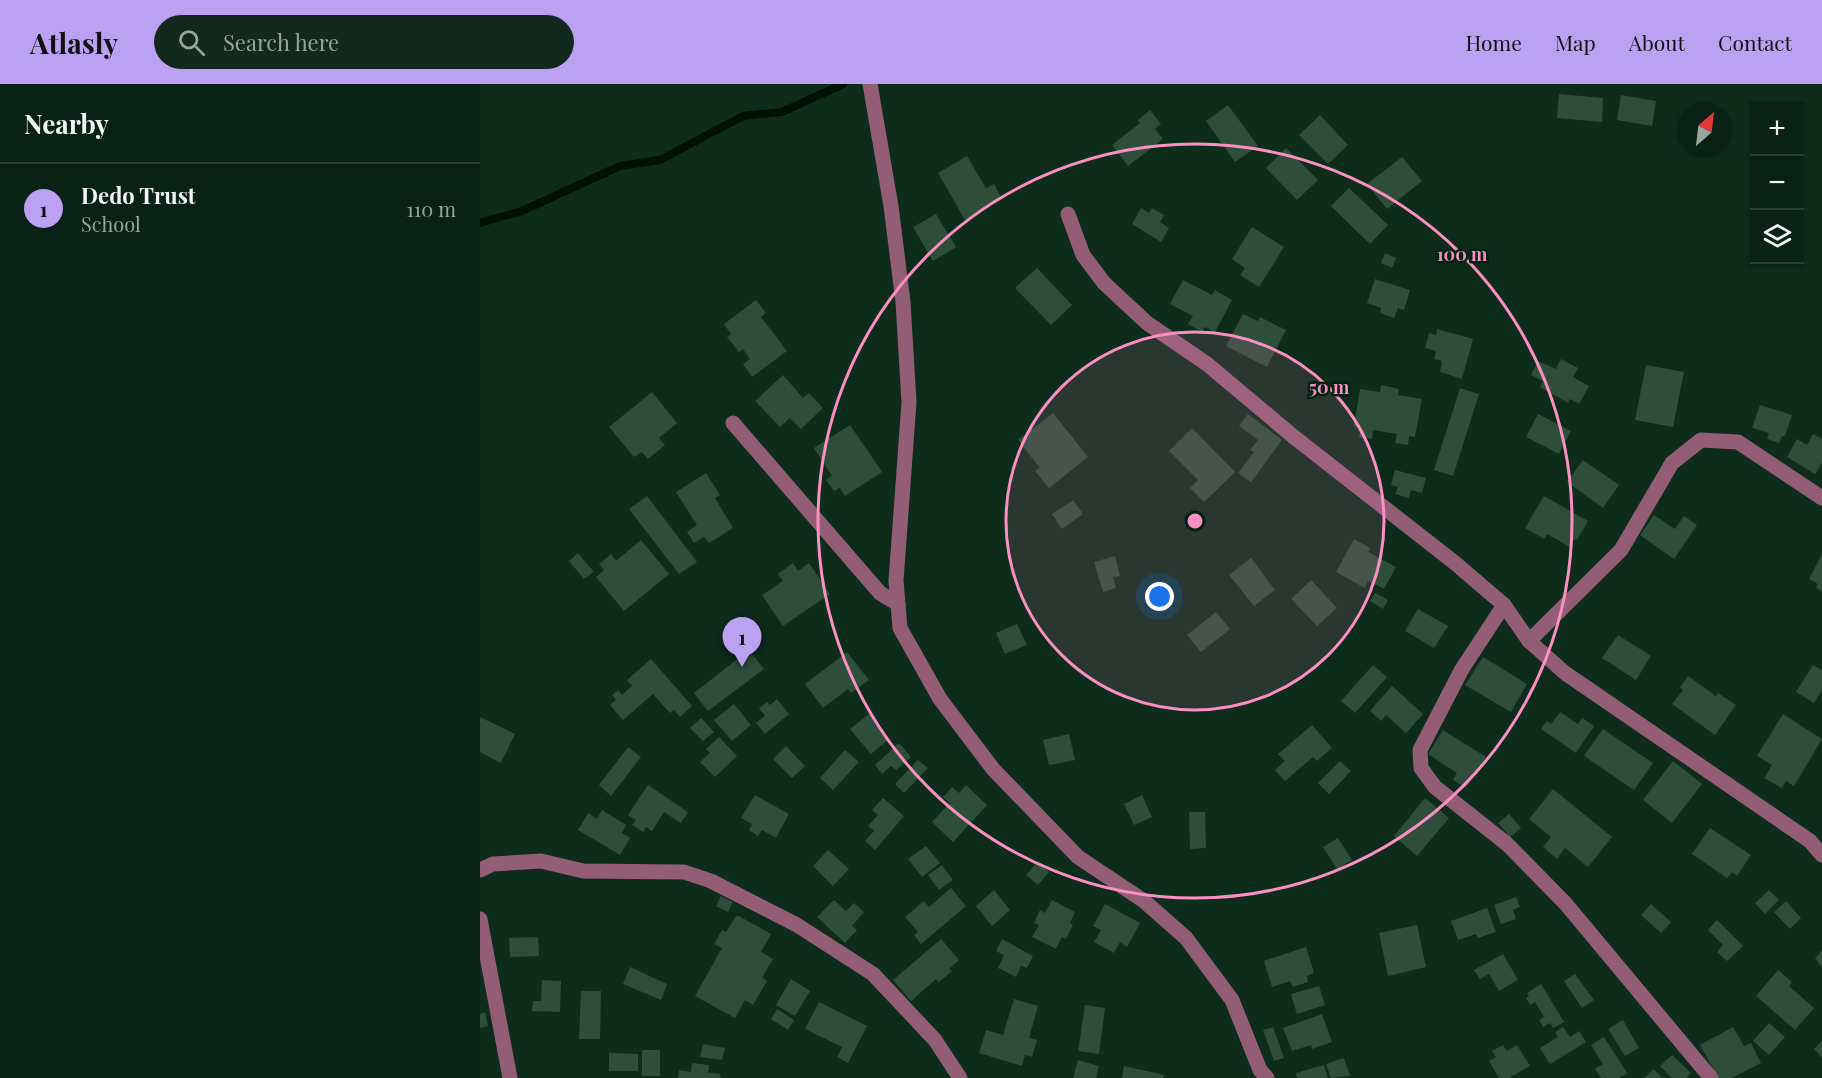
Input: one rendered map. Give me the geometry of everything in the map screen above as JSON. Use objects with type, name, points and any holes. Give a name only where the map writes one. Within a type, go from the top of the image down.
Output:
[{"type":"street","points":[[870,84],[897,249],[903,302],[909,402],[896,581],[900,628],[940,699],[993,770],[1078,857],[1144,902],[1186,938],[1232,999],[1260,1070],[1267,1078]]},
{"type":"street","points":[[1068,214],[1083,255],[1104,283],[1147,323],[1207,364],[1294,437],[1455,563],[1504,605],[1529,641],[1565,673],[1810,841],[1822,855]]},
{"type":"street","points":[[733,423],[880,593],[898,604]]},
{"type":"street","points":[[1529,641],[1621,550],[1672,463],[1701,440],[1738,442],[1822,498]]},
{"type":"street","points":[[1504,605],[1462,669],[1420,750],[1421,768],[1436,787],[1507,844],[1565,903],[1711,1078]]},
{"type":"street","points":[[480,870],[493,864],[541,861],[583,871],[684,872],[711,881],[797,925],[873,974],[935,1040],[960,1078]]},
{"type":"street","points":[[480,920],[510,1078]]},
{"type":"building","points":[[1559,94],[1603,98],[1602,122],[1557,118]]},
{"type":"building","points":[[1621,95],[1656,101],[1652,126],[1617,120]]},
{"type":"building","points":[[1228,105],[1258,146],[1235,162],[1206,121]]},
{"type":"building","points":[[1150,110],[1161,124],[1155,129],[1163,139],[1128,166],[1112,145],[1140,123],[1138,120]]},
{"type":"building","points":[[1320,115],[1348,145],[1328,164],[1299,135]]},
{"type":"building","points":[[1286,148],[1318,180],[1297,200],[1266,168]]},
{"type":"building","points":[[967,156],[986,188],[994,184],[1002,199],[965,220],[938,173]]},
{"type":"building","points":[[1402,157],[1422,181],[1387,209],[1367,184]]},
{"type":"building","points":[[1349,188],[1388,225],[1370,244],[1331,206]]},
{"type":"building","points":[[1141,208],[1149,213],[1152,208],[1164,215],[1160,222],[1169,228],[1161,242],[1132,224]]},
{"type":"building","points":[[936,214],[956,247],[933,261],[913,227]]},
{"type":"building","points":[[1252,227],[1284,247],[1259,287],[1240,275],[1245,268],[1232,259]]},
{"type":"building","points":[[1385,253],[1396,258],[1392,268],[1381,263]]},
{"type":"building","points":[[1037,268],[1072,305],[1051,325],[1015,288]]},
{"type":"building","points":[[1375,279],[1410,290],[1404,310],[1398,308],[1394,318],[1380,313],[1381,308],[1367,303]]},
{"type":"building","points":[[1183,280],[1212,295],[1215,290],[1232,300],[1215,332],[1205,327],[1202,332],[1188,324],[1193,316],[1170,304]]},
{"type":"building","points":[[756,300],[766,313],[761,317],[787,351],[752,377],[743,364],[750,359],[743,349],[739,352],[727,337],[731,334],[724,324]]},
{"type":"building","points":[[1243,314],[1258,321],[1260,317],[1286,330],[1267,367],[1226,346]]},
{"type":"building","points":[[1437,329],[1473,339],[1462,379],[1440,372],[1442,361],[1434,359],[1436,351],[1425,348],[1429,333],[1436,335]]},
{"type":"building","points":[[1561,359],[1578,368],[1573,377],[1589,386],[1579,404],[1570,399],[1568,403],[1540,387],[1543,381],[1531,375],[1538,361],[1556,369]]},
{"type":"building","points":[[1646,365],[1684,372],[1673,427],[1635,420]]},
{"type":"building","points":[[783,375],[803,398],[809,393],[823,408],[801,429],[790,418],[780,427],[755,401]]},
{"type":"building","points":[[1381,385],[1399,389],[1398,395],[1422,399],[1415,437],[1409,436],[1408,445],[1395,443],[1397,434],[1373,430],[1372,439],[1359,437],[1361,428],[1354,426],[1360,389],[1380,392]]},
{"type":"building","points":[[1460,388],[1479,394],[1453,476],[1434,470]]},
{"type":"building","points":[[652,392],[677,423],[659,438],[665,445],[648,459],[642,452],[634,457],[609,427]]},
{"type":"building","points":[[1760,405],[1792,415],[1785,436],[1782,436],[1779,443],[1767,439],[1769,433],[1752,428]]},
{"type":"building","points":[[1053,413],[1088,457],[1049,488],[1035,471],[1040,468],[1018,440]]},
{"type":"building","points":[[1248,414],[1282,440],[1251,482],[1238,473],[1254,452],[1250,450],[1258,440],[1239,426]]},
{"type":"building","points":[[1538,414],[1571,431],[1559,454],[1526,437]]},
{"type":"building","points":[[850,425],[882,472],[845,496],[840,488],[834,491],[826,480],[832,476],[814,448]]},
{"type":"building","points":[[1192,428],[1235,472],[1204,502],[1190,488],[1198,480],[1169,451]]},
{"type":"building","points":[[1813,434],[1822,439],[1822,463],[1815,474],[1787,457],[1797,439],[1807,445]]},
{"type":"building","points":[[1583,460],[1619,485],[1603,508],[1567,482]]},
{"type":"building","points":[[1395,470],[1426,478],[1422,493],[1411,490],[1409,498],[1395,494],[1398,487],[1391,485]]},
{"type":"building","points":[[706,473],[720,495],[715,498],[733,528],[709,543],[704,537],[694,543],[687,532],[697,525],[676,492]]},
{"type":"building","points":[[647,496],[697,562],[679,574],[629,509]]},
{"type":"building","points":[[1544,496],[1588,521],[1570,547],[1547,534],[1544,539],[1525,528]]},
{"type":"building","points":[[1073,500],[1083,514],[1062,529],[1052,514]]},
{"type":"building","points":[[1654,515],[1675,529],[1684,516],[1697,525],[1674,559],[1640,535]]},
{"type":"building","points":[[1354,539],[1370,548],[1368,552],[1396,567],[1384,589],[1368,581],[1365,588],[1336,572]]},
{"type":"building","points":[[641,540],[669,574],[624,611],[596,577],[604,570],[599,564],[611,554],[616,561]]},
{"type":"building","points":[[578,553],[594,572],[584,579],[569,561]]},
{"type":"building","points":[[1822,554],[1822,591],[1816,588],[1818,584],[1809,579]]},
{"type":"building","points":[[1115,556],[1120,576],[1113,577],[1116,588],[1103,592],[1094,562]]},
{"type":"building","points":[[1251,558],[1275,590],[1254,606],[1229,575]]},
{"type":"building","points":[[793,563],[798,571],[809,563],[830,594],[783,626],[762,595],[783,581],[778,574]]},
{"type":"building","points":[[1311,580],[1337,608],[1317,626],[1291,599]]},
{"type":"building","points":[[1375,593],[1388,600],[1383,609],[1370,601]]},
{"type":"building","points":[[1418,609],[1448,626],[1434,648],[1405,631]]},
{"type":"building","points":[[1216,612],[1230,629],[1201,652],[1187,635]]},
{"type":"building","points":[[1017,624],[1027,645],[1005,654],[996,633]]},
{"type":"building","points":[[1618,635],[1651,656],[1636,680],[1602,658]]},
{"type":"building","points":[[749,650],[764,669],[708,711],[694,693]]},
{"type":"building","points":[[847,652],[869,680],[851,693],[848,689],[823,708],[805,684]]},
{"type":"building","points":[[1483,657],[1527,684],[1511,712],[1465,685]]},
{"type":"building","points":[[651,659],[692,706],[680,717],[674,710],[670,713],[653,694],[623,720],[610,705],[616,700],[612,695],[618,690],[622,695],[632,686],[627,680]]},
{"type":"building","points":[[1373,665],[1387,677],[1355,713],[1341,701]]},
{"type":"building","points":[[1813,665],[1822,670],[1822,690],[1814,703],[1796,692]]},
{"type":"building","points":[[1688,676],[1716,696],[1718,693],[1736,705],[1715,735],[1672,704],[1683,690],[1680,687]]},
{"type":"building","points":[[1392,686],[1423,714],[1406,733],[1386,715],[1381,721],[1370,711]]},
{"type":"building","points":[[777,699],[789,714],[765,734],[756,723],[765,716],[759,708],[767,702],[770,705]]},
{"type":"building","points":[[734,704],[751,725],[732,741],[714,720]]},
{"type":"building","points":[[1560,712],[1578,724],[1582,718],[1594,726],[1576,753],[1541,729],[1547,721],[1551,724]]},
{"type":"building","points":[[869,714],[889,739],[871,754],[850,729]]},
{"type":"building","points":[[1783,714],[1822,739],[1794,786],[1786,781],[1782,788],[1764,778],[1772,765],[1757,756]]},
{"type":"building","points":[[480,717],[515,734],[501,763],[480,752]]},
{"type":"building","points":[[701,718],[714,732],[703,741],[690,728]]},
{"type":"building","points":[[1312,725],[1332,748],[1317,761],[1313,757],[1285,781],[1275,770],[1285,761],[1278,754]]},
{"type":"building","points":[[1603,729],[1653,763],[1634,790],[1584,756]]},
{"type":"building","points":[[1443,730],[1486,757],[1466,788],[1453,780],[1457,773],[1428,754]]},
{"type":"building","points":[[1069,734],[1075,760],[1049,765],[1043,740]]},
{"type":"building","points":[[719,737],[737,756],[715,777],[700,762],[710,753],[706,749]]},
{"type":"building","points":[[899,743],[911,757],[896,770],[891,766],[882,774],[875,765]]},
{"type":"building","points":[[786,746],[805,766],[792,778],[773,759]]},
{"type":"building","points":[[628,747],[641,757],[611,796],[599,785]]},
{"type":"building","points":[[845,750],[859,762],[833,790],[820,778]]},
{"type":"building","points":[[918,760],[928,768],[904,793],[895,784]]},
{"type":"building","points":[[1340,761],[1351,771],[1329,794],[1318,783]]},
{"type":"building","points":[[1673,761],[1702,784],[1672,823],[1643,800]]},
{"type":"building","points":[[648,785],[688,812],[681,823],[664,812],[652,831],[646,827],[643,832],[632,825],[636,820],[628,815]]},
{"type":"building","points":[[966,785],[987,805],[953,842],[932,822],[950,803],[943,797],[952,787],[959,793]]},
{"type":"building","points":[[1553,789],[1612,837],[1588,867],[1565,848],[1557,859],[1543,847],[1551,837],[1529,819]]},
{"type":"building","points":[[755,795],[789,814],[776,838],[762,830],[758,836],[749,830],[752,824],[741,818]]},
{"type":"building","points":[[1142,795],[1152,817],[1134,825],[1124,804]]},
{"type":"building","points":[[883,798],[904,816],[875,850],[865,841],[874,831],[868,826],[878,815],[872,810]]},
{"type":"building","points":[[1425,798],[1449,818],[1417,856],[1394,836]]},
{"type":"building","points":[[602,810],[626,825],[622,833],[630,838],[620,855],[578,830],[588,813],[597,819]]},
{"type":"building","points":[[1189,812],[1205,812],[1206,848],[1190,849]]},
{"type":"building","points":[[1509,814],[1521,828],[1510,837],[1498,823]]},
{"type":"building","points":[[1710,828],[1751,855],[1737,876],[1732,872],[1727,878],[1692,854]]},
{"type":"building","points":[[1338,838],[1352,860],[1337,869],[1323,847]]},
{"type":"building","points":[[926,846],[940,863],[922,877],[908,859]]},
{"type":"building","points":[[828,850],[849,869],[833,886],[813,866]]},
{"type":"building","points":[[1037,862],[1049,872],[1038,885],[1026,875]]},
{"type":"building","points":[[942,865],[953,880],[939,890],[928,875]]},
{"type":"building","points":[[951,888],[966,906],[921,944],[914,935],[918,932],[905,917],[924,901],[929,907]]},
{"type":"building","points":[[994,890],[1010,910],[992,926],[976,906]]},
{"type":"building","points":[[1769,890],[1779,900],[1765,914],[1755,903]]},
{"type":"building","points":[[721,896],[733,902],[728,912],[716,906]]},
{"type":"building","points":[[1516,897],[1520,907],[1513,910],[1516,919],[1501,924],[1494,905]]},
{"type":"building","points":[[834,900],[846,911],[854,903],[864,912],[852,926],[857,930],[845,943],[817,917]]},
{"type":"building","points":[[1052,900],[1075,912],[1070,923],[1073,925],[1066,939],[1062,937],[1056,949],[1032,937],[1039,925],[1034,923],[1040,910],[1045,913]]},
{"type":"building","points":[[1786,901],[1801,918],[1790,929],[1774,912]]},
{"type":"building","points":[[1105,904],[1140,923],[1127,947],[1120,942],[1114,953],[1094,942],[1101,930],[1093,926]]},
{"type":"building","points":[[1651,904],[1671,922],[1661,933],[1641,915]]},
{"type":"building","points":[[1487,908],[1496,932],[1478,938],[1476,934],[1458,940],[1451,921]]},
{"type":"building","points":[[737,915],[771,934],[761,952],[773,959],[762,978],[767,981],[753,1005],[745,1000],[735,1018],[695,996],[722,948],[714,944],[722,930],[726,932]]},
{"type":"building","points":[[1717,920],[1743,946],[1727,961],[1717,952],[1723,945],[1708,930]]},
{"type":"building","points":[[1417,925],[1426,967],[1388,976],[1379,933]]},
{"type":"building","points":[[538,937],[539,956],[510,957],[509,938]]},
{"type":"building","points":[[941,939],[959,960],[949,969],[952,971],[939,982],[936,979],[911,1001],[893,980]]},
{"type":"building","points":[[1002,939],[1033,956],[1027,968],[1021,966],[1016,977],[998,968],[1004,955],[996,951]]},
{"type":"building","points":[[1306,947],[1314,973],[1307,976],[1308,982],[1293,987],[1290,981],[1272,987],[1264,961]]},
{"type":"building","points":[[1822,951],[1822,967],[1815,958]]},
{"type":"building","points":[[1503,954],[1518,980],[1499,991],[1489,974],[1480,979],[1474,970]]},
{"type":"building","points":[[630,967],[667,984],[661,1000],[623,984]]},
{"type":"building","points":[[1778,970],[1792,982],[1789,986],[1814,1008],[1795,1030],[1756,996]]},
{"type":"building","points":[[1575,974],[1594,1000],[1582,1008],[1564,981]]},
{"type":"building","points":[[791,979],[810,991],[795,1016],[776,1005]]},
{"type":"building","points":[[542,980],[561,981],[560,1012],[532,1011],[533,1001],[541,1001]]},
{"type":"building","points":[[1541,984],[1564,1022],[1553,1028],[1550,1023],[1543,1027],[1539,1020],[1544,1017],[1535,1002],[1530,1005],[1526,998],[1529,996],[1527,993]]},
{"type":"building","points":[[1319,986],[1325,1005],[1297,1014],[1291,994]]},
{"type":"building","points":[[581,991],[601,991],[600,1039],[579,1039]]},
{"type":"building","points":[[1014,999],[1038,1006],[1029,1038],[1037,1040],[1032,1057],[1025,1055],[1022,1066],[979,1053],[986,1030],[1003,1035]]},
{"type":"building","points":[[819,1002],[867,1026],[848,1063],[837,1057],[842,1047],[805,1029]]},
{"type":"building","points":[[1085,1005],[1105,1008],[1099,1054],[1078,1051]]},
{"type":"building","points":[[777,1009],[794,1020],[788,1030],[771,1019]]},
{"type":"building","points":[[485,1012],[488,1026],[480,1028],[480,1014]]},
{"type":"building","points":[[1322,1014],[1332,1042],[1312,1049],[1311,1045],[1292,1051],[1283,1028]]},
{"type":"building","points":[[1623,1020],[1639,1048],[1625,1056],[1608,1029]]},
{"type":"building","points":[[1769,1023],[1785,1037],[1769,1055],[1753,1041]]},
{"type":"building","points":[[1273,1027],[1284,1058],[1274,1061],[1263,1030]]},
{"type":"building","points":[[1563,1027],[1570,1037],[1579,1031],[1586,1042],[1550,1064],[1540,1048],[1558,1037],[1555,1032]]},
{"type":"building","points":[[1733,1027],[1744,1046],[1751,1043],[1761,1063],[1732,1078],[1718,1078],[1700,1045]]},
{"type":"building","points":[[1604,1037],[1627,1073],[1619,1078],[1601,1078],[1595,1069],[1603,1064],[1591,1045]]},
{"type":"building","points":[[1822,1041],[1822,1057],[1814,1049]]},
{"type":"building","points":[[703,1044],[725,1048],[722,1060],[700,1057]]},
{"type":"building","points":[[1503,1045],[1507,1051],[1517,1045],[1530,1066],[1509,1078],[1499,1078],[1489,1061],[1496,1057],[1492,1051]]},
{"type":"building","points":[[642,1050],[660,1050],[660,1076],[642,1076]]},
{"type":"building","points":[[609,1053],[638,1054],[638,1071],[609,1071]]},
{"type":"building","points":[[1672,1055],[1691,1073],[1686,1078],[1672,1078],[1660,1066]]},
{"type":"building","points":[[1344,1058],[1350,1076],[1331,1078],[1326,1064]]},
{"type":"building","points":[[1078,1060],[1099,1066],[1096,1078],[1073,1078]]},
{"type":"building","points":[[692,1063],[709,1065],[708,1073],[721,1074],[720,1078],[678,1078],[679,1070],[691,1072]]},
{"type":"building","points":[[1324,1065],[1328,1078],[1297,1078],[1296,1073]]},
{"type":"building","points":[[1124,1066],[1164,1075],[1163,1078],[1122,1078]]},
{"type":"building","points":[[1654,1069],[1662,1078],[1644,1078]]},
{"type":"waterway","points":[[480,223],[522,211],[620,166],[660,160],[743,116],[782,112],[843,84]]},
{"type":"place","name":"Dedo Trust","points":[[742,667]]}]
